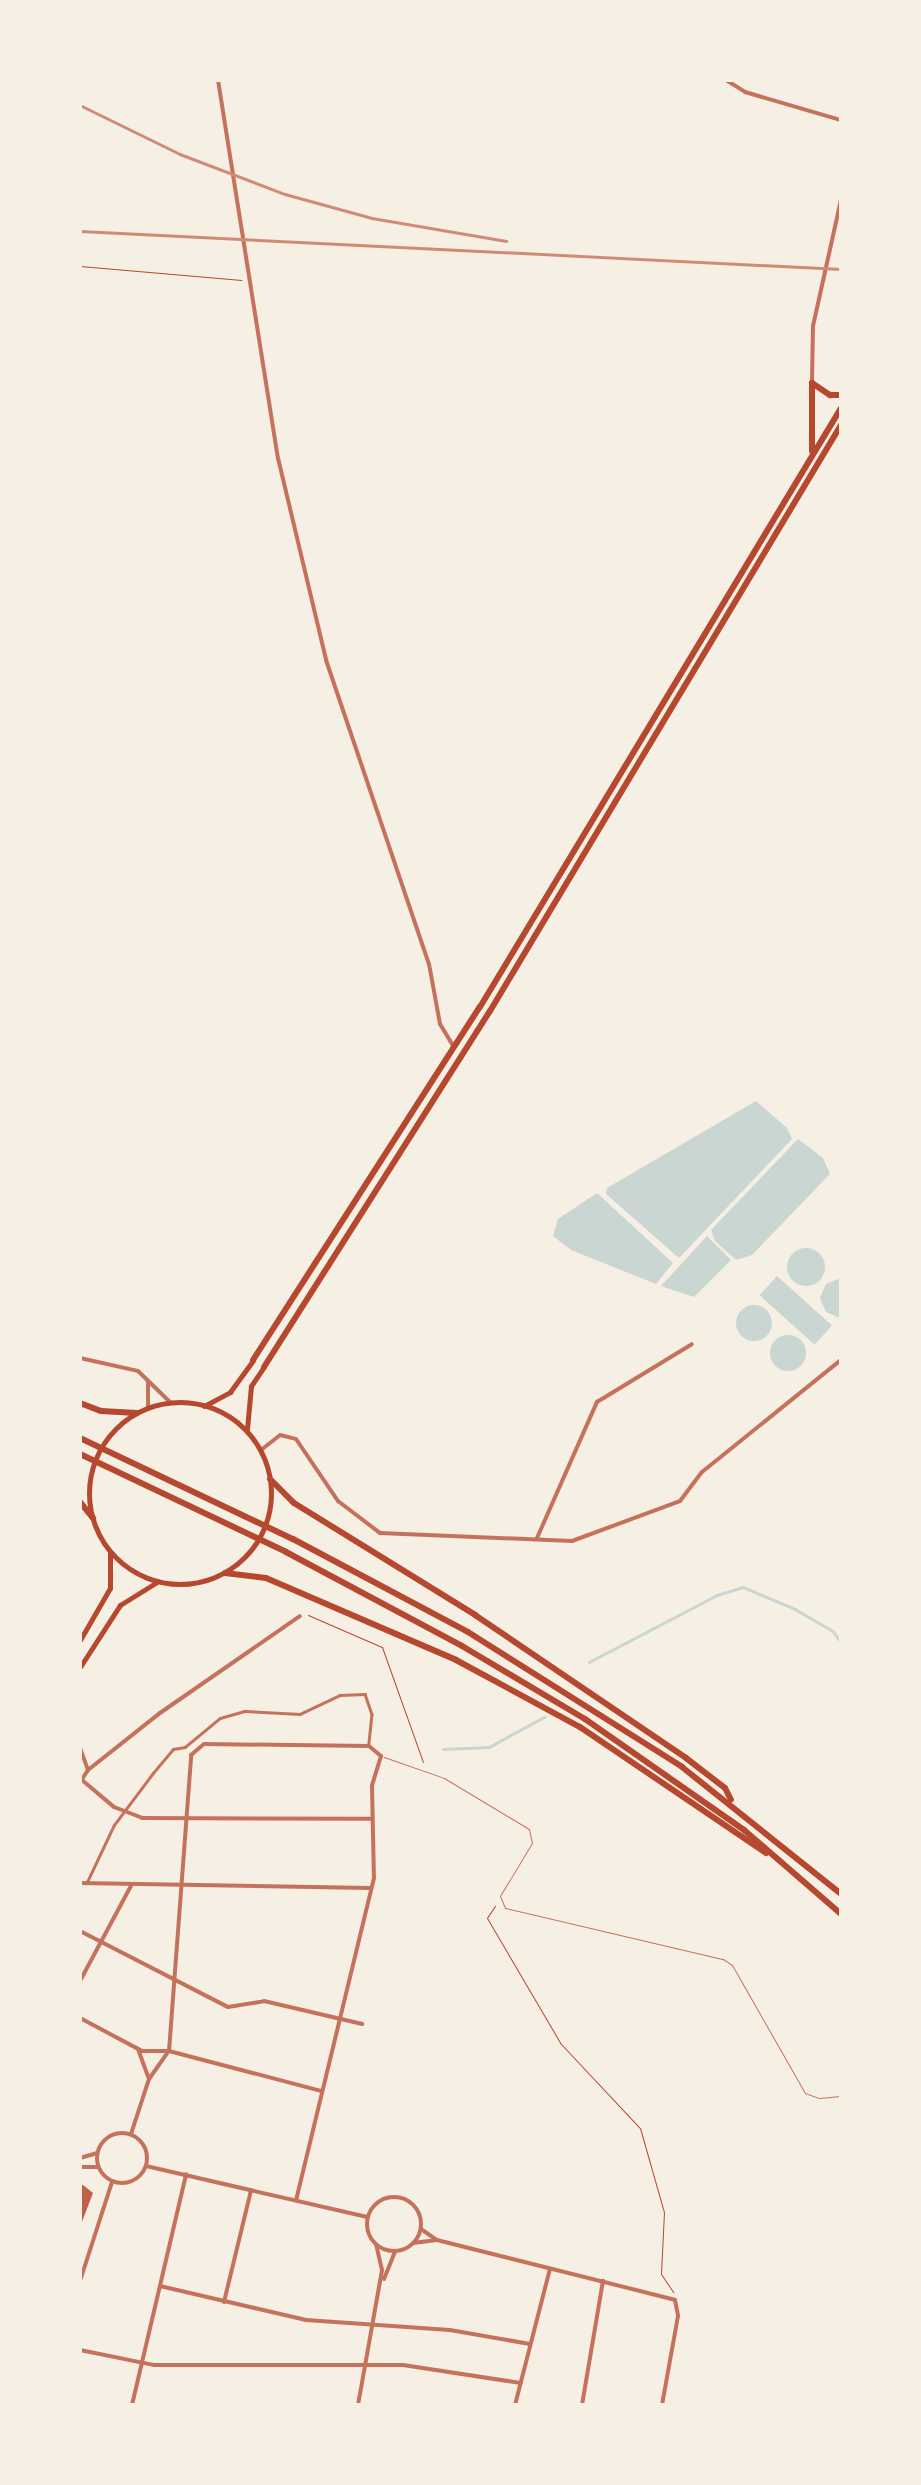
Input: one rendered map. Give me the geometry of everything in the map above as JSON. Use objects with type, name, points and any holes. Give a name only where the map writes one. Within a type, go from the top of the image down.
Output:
[{"type":"highway","points":[[812,383],[812,453]]},
{"type":"highway","points":[[812,383],[830,395],[841,395]]},
{"type":"highway","points":[[253,1360],[454,1047],[841,408]]},
{"type":"highway","points":[[264,1367],[490,1012],[841,426]]},
{"type":"highway","points":[[80,1404],[101,1411],[137,1413]]},
{"type":"highway","points":[[80,1438],[292,1539],[468,1632],[592,1707],[734,1805],[841,1894]]},
{"type":"highway","points":[[80,1454],[286,1552],[462,1646],[674,1779],[810,1884],[841,1914]]},
{"type":"highway","points":[[270,1479],[294,1502],[475,1615],[686,1758],[725,1788],[734,1805]]},
{"type":"highway","points":[[80,1502],[92,1518]]},
{"type":"highway","points":[[225,1573],[266,1578],[492,1679],[580,1727],[810,1884]]},
{"type":"main road","points":[[204,1406],[230,1392],[253,1360]]},
{"type":"main road","points":[[248,1432],[248,1401],[264,1367]]},
{"type":"main road","points":[[171,1403],[204,1406],[227,1415],[248,1432],[261,1450],[270,1479],[271,1506],[262,1534],[244,1559],[225,1573],[195,1584],[157,1582],[131,1570],[110,1550],[92,1518],[90,1483],[97,1457],[112,1432],[137,1413],[171,1403]]},
{"type":"main road","points":[[80,1640],[113,1578],[110,1550]]},
{"type":"main road","points":[[80,1667],[131,1594],[157,1582]]},
{"type":"street","points":[[218,80],[278,458],[326,660],[429,964],[440,1024],[454,1047]]},
{"type":"street","points":[[726,80],[745,92],[841,120]]},
{"type":"street","points":[[812,383],[812,326],[841,200]]},
{"type":"street","points":[[537,1538],[598,1402],[692,1344]]},
{"type":"street","points":[[80,1358],[138,1371],[171,1403]]},
{"type":"street","points":[[261,1450],[280,1435],[296,1440],[338,1501],[380,1533],[572,1540],[615,1528],[680,1501],[702,1472],[841,1360]]},
{"type":"street","points":[[148,1382],[148,1408]]},
{"type":"street","points":[[300,1616],[160,1713],[88,1770],[81,1780],[124,1812],[142,1818],[372,1820]]},
{"type":"street","points":[[369,1746],[372,1714],[366,1694],[340,1694],[300,1714],[245,1712],[220,1718],[184,1747],[173,1749],[124,1812],[83,1883],[181,1888],[370,1888]]},
{"type":"street","points":[[130,2134],[149,2078],[169,2052],[188,1762],[196,1749],[219,1744],[369,1746],[378,1754],[372,1786],[370,1888],[296,2200]]},
{"type":"street","points":[[80,1748],[88,1760],[88,1770]]},
{"type":"street","points":[[88,1760],[108,1756]]},
{"type":"street","points":[[80,1981],[131,1886]]},
{"type":"street","points":[[80,1932],[228,2007],[264,2001],[362,2024]]},
{"type":"street","points":[[80,2018],[138,2049],[169,2052],[322,2091]]},
{"type":"street","points":[[138,2049],[149,2078]]},
{"type":"street","points":[[80,2158],[97,2153],[112,2135],[130,2134],[145,2148],[146,2166],[133,2180],[112,2182]]},
{"type":"street","points":[[97,2153],[98,2167],[112,2182]]},
{"type":"street","points":[[146,2166],[367,2217]]},
{"type":"street","points":[[80,2167],[98,2167]]},
{"type":"street","points":[[132,2405],[186,2174]]},
{"type":"street","points":[[80,2281],[112,2182]]},
{"type":"street","points":[[224,2302],[251,2189]]},
{"type":"street","points":[[358,2405],[382,2270],[376,2245],[368,2234],[367,2217],[379,2201],[400,2197],[415,2206],[421,2229],[414,2244]]},
{"type":"street","points":[[421,2229],[437,2240],[674,2300],[678,2316],[662,2405]]},
{"type":"street","points":[[376,2245],[395,2252],[437,2240]]},
{"type":"street","points":[[380,2288],[395,2252]]},
{"type":"street","points":[[515,2405],[550,2268]]},
{"type":"street","points":[[582,2405],[603,2281]]},
{"type":"street","points":[[160,2286],[306,2320],[450,2330],[530,2344]]},
{"type":"street","points":[[80,2350],[142,2364],[365,2362],[437,2368],[521,2383]]},
{"type":"lane","points":[[378,1754],[444,1778],[533,1834],[500,1902],[513,1911],[723,1958],[732,1966],[805,2093],[819,2098],[841,2096]]},
{"type":"path","points":[[80,266],[248,281]]},
{"type":"path","points":[[300,1616],[306,1614],[382,1647],[420,1742],[426,1772]]},
{"type":"path","points":[[500,1902],[486,1918],[561,2044],[640,2128],[664,2212],[661,2274],[671,2286],[674,2300]]},
{"type":"shaded area","points":[[756,1101],[787,1128],[792,1139],[679,1258],[606,1194],[607,1188]]},
{"type":"shaded area","points":[[798,1139],[823,1158],[830,1174],[752,1255],[736,1260],[715,1241],[711,1230]]},
{"type":"shaded area","points":[[597,1193],[673,1263],[656,1284],[571,1250],[553,1236],[558,1219]]},
{"type":"shaded area","points":[[707,1236],[731,1260],[694,1297],[661,1286]]},
{"type":"shaded area","points":[[806,1248],[820,1253],[825,1267],[820,1281],[806,1286],[792,1281],[787,1267],[792,1253]]},
{"type":"shaded area","points":[[777,1276],[832,1326],[815,1345],[760,1295]]},
{"type":"shaded area","points":[[841,1278],[840,1318],[826,1312],[820,1298],[826,1284]]},
{"type":"shaded area","points":[[754,1305],[767,1310],[772,1323],[767,1336],[754,1341],[741,1336],[736,1323],[741,1310]]},
{"type":"shaded area","points":[[788,1335],[801,1340],[806,1353],[801,1366],[788,1371],[775,1366],[770,1353],[775,1340]]},
{"type":"building","points":[[80,2186],[93,2193],[80,2227]]},
{"type":"waterway","points":[[589,1662],[717,1595],[743,1587],[795,1609],[833,1631],[841,1642]]},
{"type":"waterway","points":[[443,1749],[489,1747],[544,1717]]},
{"type":"railway","points":[[80,105],[180,154],[285,194],[372,218],[506,241]]},
{"type":"railway","points":[[80,231],[841,269]]}]
